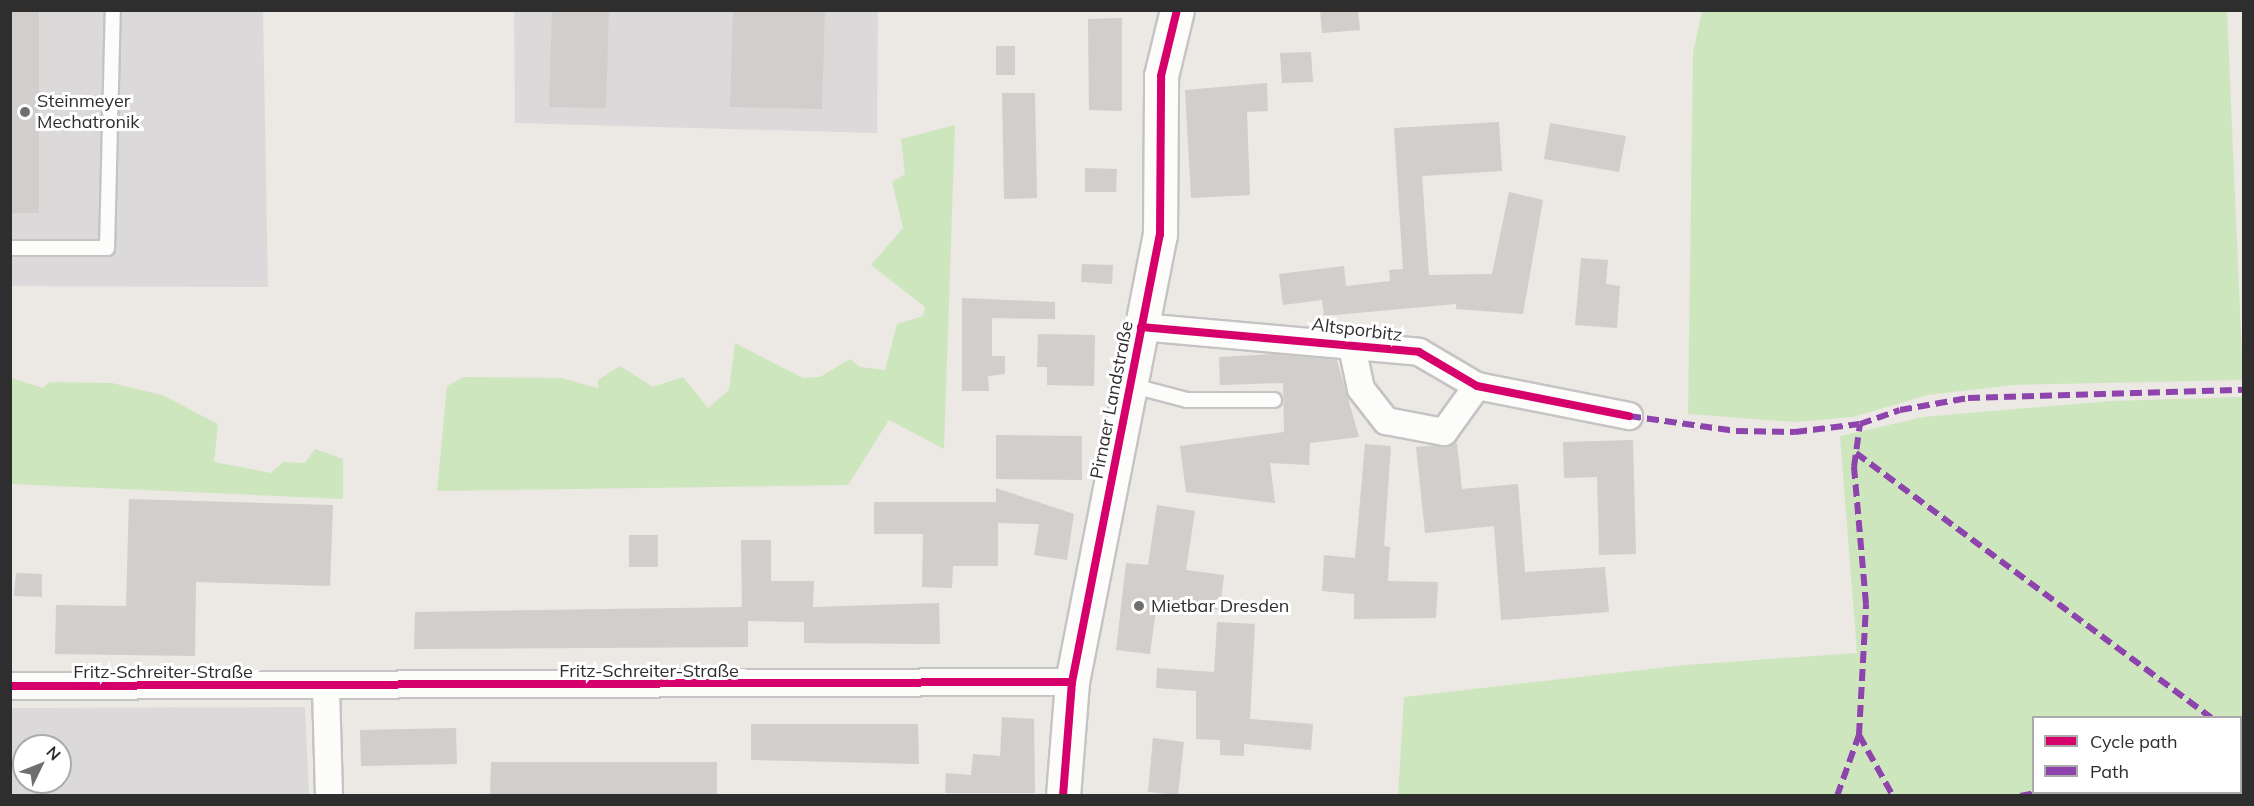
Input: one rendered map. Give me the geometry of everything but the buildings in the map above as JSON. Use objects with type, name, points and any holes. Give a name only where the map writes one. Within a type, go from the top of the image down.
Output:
[{"type":"street","name":"Pirnaer Landstraße","points":[[1063,795],[1072,682],[1160,235],[1161,76],[1177,10]]},
{"type":"street","name":"Altsporbitz","points":[[1141,327],[1351,342],[1419,352],[1476,386],[1629,416]]},
{"type":"street","name":"Altsporbitz","points":[[1351,342],[1361,390],[1386,421],[1444,432],[1476,386]]},
{"type":"street","name":"Fritz-Schreiter-Straße","points":[[10,686],[326,688],[1072,682]]},
{"type":"street","points":[[326,688],[329,795]]},
{"type":"lane","points":[[10,248],[107,248],[113,10]]},
{"type":"lane","points":[[1130,386],[1187,400],[1274,400]]},
{"type":"shaded area","points":[[11,11],[263,11],[268,287],[11,286]]},
{"type":"shaded area","points":[[514,11],[878,11],[877,133],[515,123]]},
{"type":"shaded area","points":[[305,707],[309,795],[11,795],[11,708]]},
{"type":"green space","points":[[1702,11],[2227,11],[2243,380],[2013,385],[1928,395],[1853,417],[1795,422],[1688,414],[1693,53]]},
{"type":"green space","points":[[955,125],[944,449],[889,420],[848,485],[437,491],[447,386],[464,377],[561,378],[598,388],[598,380],[620,366],[653,387],[683,377],[708,408],[729,390],[735,343],[803,378],[820,377],[850,359],[860,367],[885,370],[897,324],[923,316],[925,307],[871,265],[903,228],[892,182],[905,174],[901,139]]},
{"type":"green space","points":[[11,378],[43,388],[50,382],[112,383],[162,395],[218,424],[214,462],[271,473],[283,462],[305,463],[315,449],[343,459],[343,499],[11,484]]},
{"type":"green space","points":[[2243,397],[2243,795],[1398,795],[1404,697],[1685,665],[1857,653],[1840,436],[1923,417],[2110,401]]},
{"type":"marked path","points":[[1629,416],[1736,431],[1795,432],[1860,424],[1900,410],[1968,398],[2244,390]]},
{"type":"marked path","points":[[1837,796],[1859,735],[1866,604],[1854,467],[1860,424]]},
{"type":"marked path","points":[[1856,453],[2208,716]]},
{"type":"marked path","points":[[1859,735],[1893,796]]},
{"type":"marked path","points":[[2020,796],[2032,794]]},
{"type":"cycle path","points":[[1063,796],[1072,682],[1160,235],[1161,76],[1177,10]]},
{"type":"cycle path","points":[[1141,327],[1419,352],[1477,386],[1629,416]]},
{"type":"cycle path","points":[[10,686],[1072,682]]},
{"type":"place","name":"Steinmeyer Mechatronik","points":[[25,112]]},
{"type":"place","name":"Mietbar Dresden","points":[[1139,606]]}]
